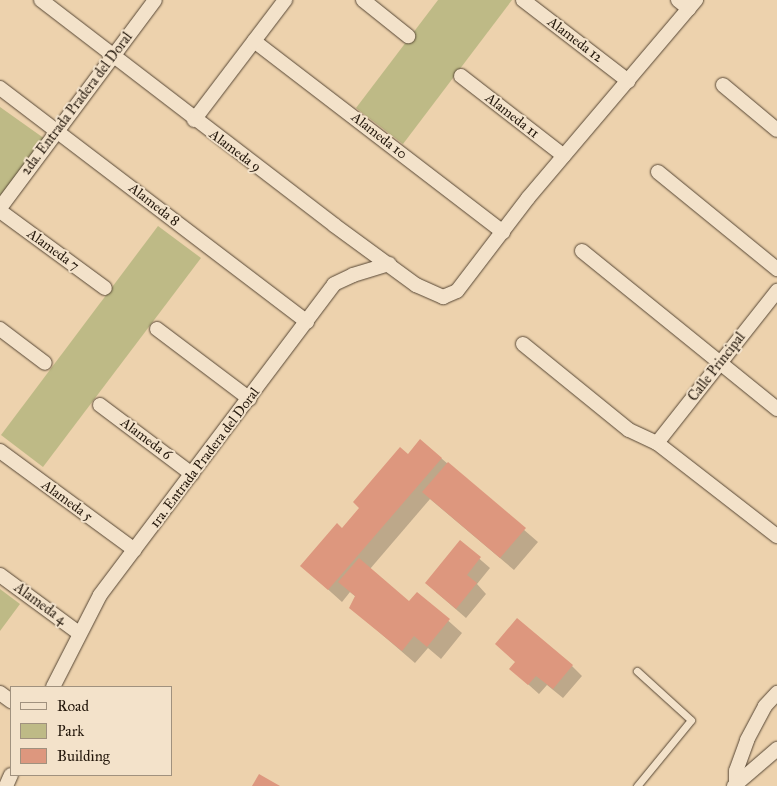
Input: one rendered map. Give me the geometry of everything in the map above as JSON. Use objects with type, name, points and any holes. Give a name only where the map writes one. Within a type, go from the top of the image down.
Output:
[{"type":"street","name":"Alameda 9","points":[[41,0],[194,120],[434,295],[443,297],[457,291],[503,232]]},
{"type":"street","name":"2da. Entrada Pradera del Doral","points":[[0,210],[57,130],[156,0]]},
{"type":"street","points":[[194,120],[285,0]]},
{"type":"street","points":[[362,0],[408,36]]},
{"type":"street","name":"Alameda 12","points":[[523,0],[628,81]]},
{"type":"street","points":[[503,232],[628,81],[687,3]]},
{"type":"street","name":"Alameda 10","points":[[254,41],[503,232]]},
{"type":"street","name":"Alameda 11","points":[[461,76],[564,156]]},
{"type":"street","points":[[723,85],[777,130]]},
{"type":"street","name":"Alameda 8","points":[[0,88],[307,322]]},
{"type":"street","points":[[658,172],[777,269]]},
{"type":"street","name":"Alameda 7","points":[[0,210],[105,288]]},
{"type":"street","points":[[582,251],[777,409]]},
{"type":"street","name":"1ra. Entrada Pradera del Doral","points":[[53,686],[100,595],[250,399],[334,284],[389,264]]},
{"type":"street","name":"Calle Principal","points":[[657,443],[777,292]]},
{"type":"street","points":[[0,329],[44,363]]},
{"type":"street","points":[[157,329],[250,399]]},
{"type":"street","points":[[523,344],[629,430],[657,443],[777,536]]},
{"type":"street","name":"Alameda 6","points":[[100,405],[192,474]]},
{"type":"street","name":"Alameda 5","points":[[0,451],[134,550]]},
{"type":"street","name":"Alameda 4","points":[[0,575],[79,633]]},
{"type":"street","points":[[735,785],[736,771],[747,740],[765,706],[777,693]]},
{"type":"street","points":[[735,785],[777,749]]},
{"type":"lane","points":[[637,672],[691,720],[637,786]]},
{"type":"green space","points":[[438,0],[512,0],[403,144],[356,108]]},
{"type":"green space","points":[[0,107],[45,139],[0,201]]},
{"type":"green space","points":[[158,226],[201,258],[43,467],[1,435]]},
{"type":"green space","points":[[0,589],[20,604],[0,631]]},
{"type":"building","points":[[420,439],[442,458],[328,590],[300,566],[337,523],[342,528],[359,508],[353,502],[400,447],[408,454]]},
{"type":"building","points":[[448,462],[526,528],[500,558],[422,492]]},
{"type":"building","points":[[460,540],[481,557],[467,575],[477,583],[456,609],[425,583]]},
{"type":"building","points":[[359,558],[409,601],[417,592],[450,619],[427,647],[414,636],[402,651],[349,608],[355,596],[338,582]]},
{"type":"building","points":[[517,618],[573,665],[553,689],[536,676],[528,685],[509,669],[515,662],[495,644]]},
{"type":"building","points":[[259,774],[280,786],[252,786]]}]
